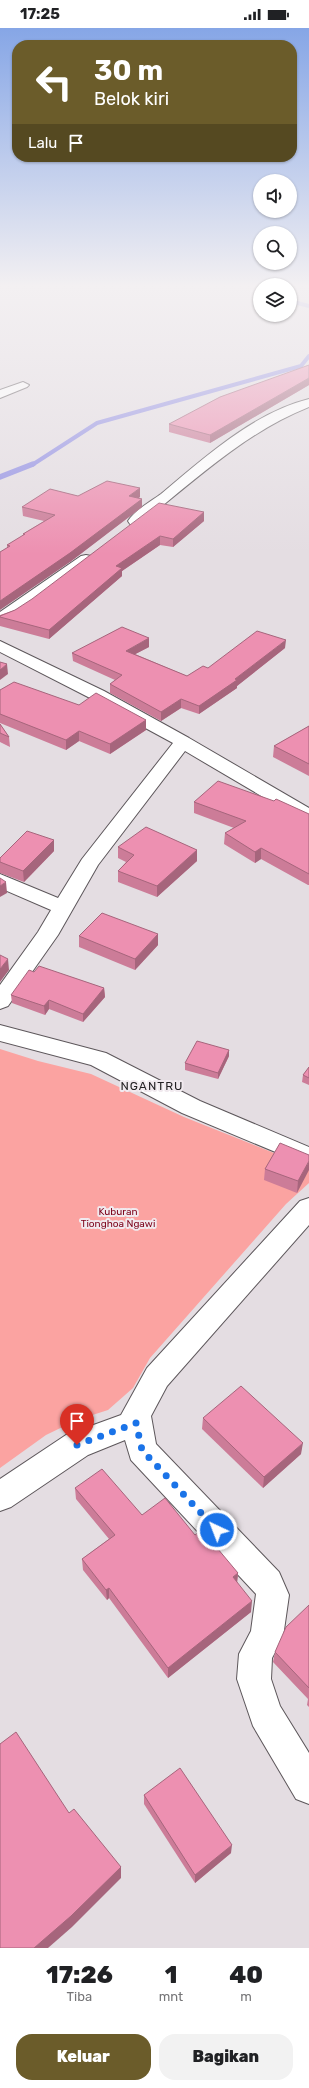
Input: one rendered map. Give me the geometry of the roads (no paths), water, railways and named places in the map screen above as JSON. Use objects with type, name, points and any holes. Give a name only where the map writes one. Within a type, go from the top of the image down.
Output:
[{"type":"street","points":[[0,394],[23,385]]},
{"type":"street","points":[[124,530],[234,442],[269,422],[309,403]]},
{"type":"street","points":[[0,619],[96,552]]},
{"type":"street","points":[[0,646],[13,660],[98,695],[183,742],[309,816]]},
{"type":"street","points":[[0,1001],[47,935],[89,863],[183,742]]},
{"type":"street","points":[[0,880],[63,908]]},
{"type":"street","points":[[0,1033],[98,1059],[191,1106],[309,1157]]},
{"type":"street","points":[[309,1208],[157,1377],[136,1415],[136,1423],[142,1450],[268,1583],[273,1595],[270,1618],[266,1636],[256,1654],[254,1679],[265,1714],[309,1786]]},
{"type":"street","points":[[0,1497],[77,1445],[136,1423]]},
{"type":"waterway","points":[[32,465],[97,423],[270,375]]},
{"type":"waterway","points":[[0,477],[33,464]]},
{"type":"district","name":"NGANTRU","points":[[152,1086]]},
{"type":"park label","name":"Kuburan Tionghoa Ngawi","points":[[118,1216]]}]
